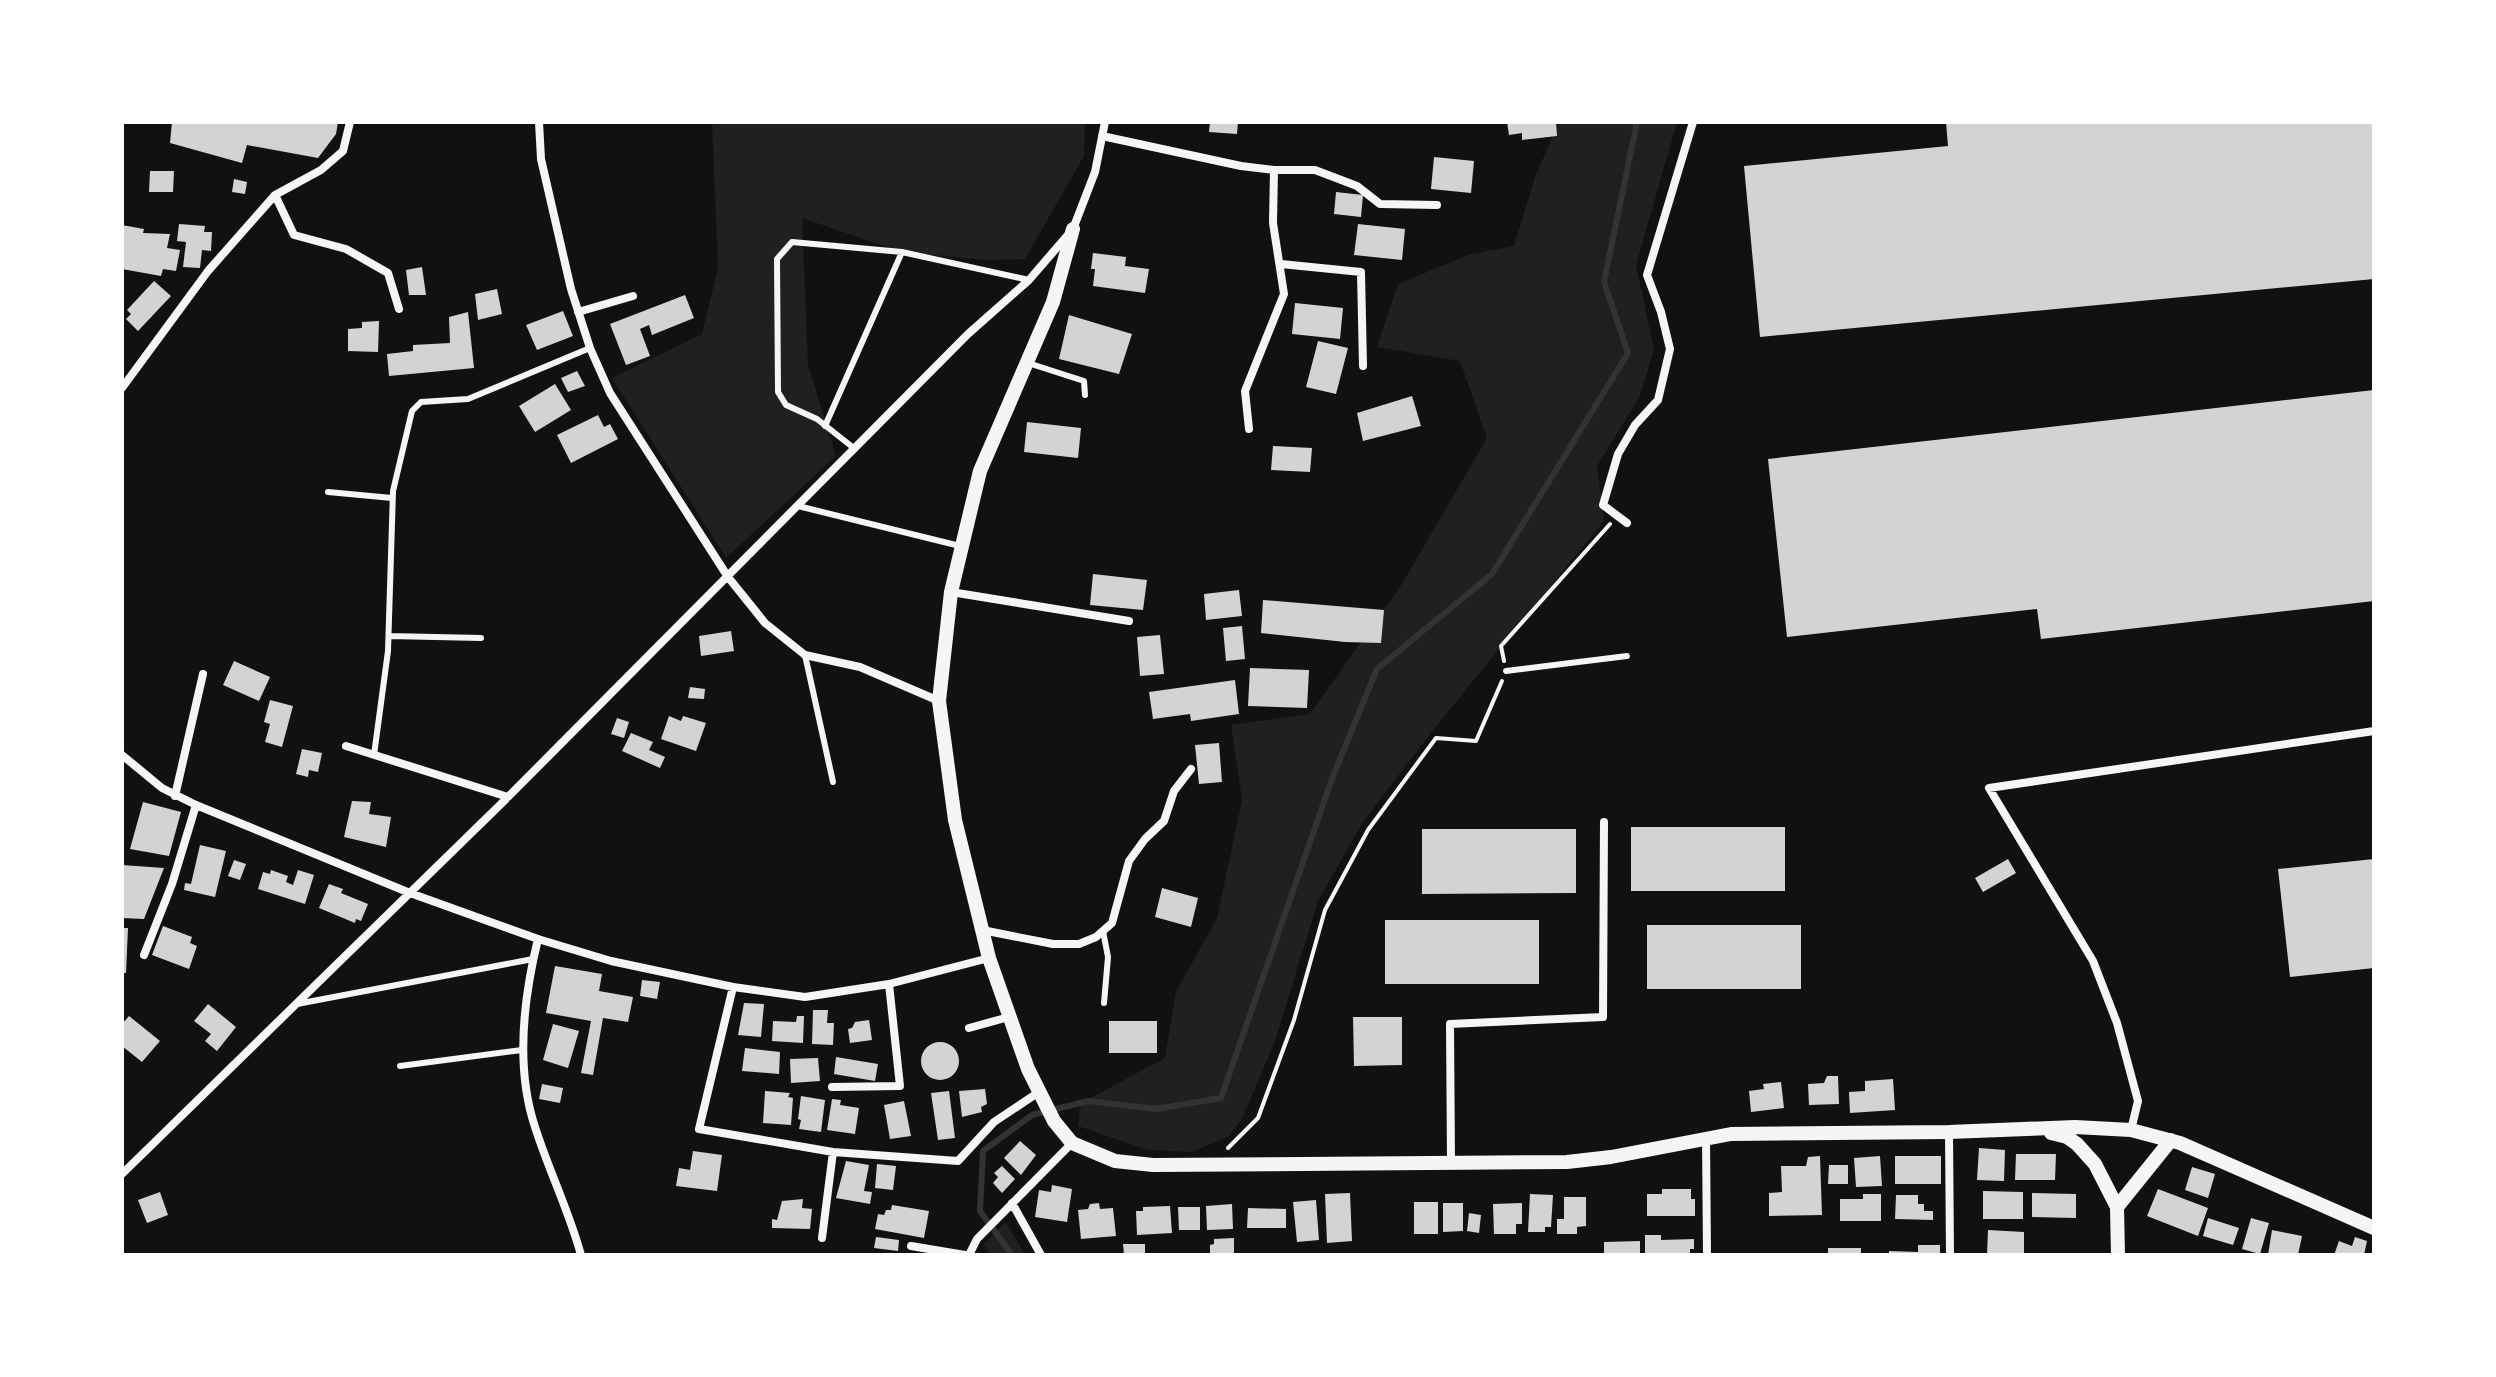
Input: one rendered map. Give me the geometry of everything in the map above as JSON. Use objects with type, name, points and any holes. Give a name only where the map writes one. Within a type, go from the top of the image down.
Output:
[{"type":"street","points":[[122,388],[208,271],[275,195],[321,170],[343,151],[350,122]]},
{"type":"street","points":[[539,122],[541,159],[578,312],[590,348],[610,393],[728,577],[765,623],[805,655],[860,667],[939,701]]},
{"type":"street","points":[[1105,122],[1095,172],[1073,229],[1053,302],[980,471],[951,592],[939,701],[955,820],[989,958],[1039,1092],[1060,1131],[1072,1143],[1115,1161],[1153,1165],[1567,1162],[1611,1157],[1731,1134],[2031,1128],[2131,1130],[2171,1140],[2374,1228]]},
{"type":"street","points":[[1627,523],[1603,505],[1618,454],[1635,425],[1658,400],[1670,349],[1647,275],[1693,122]]},
{"type":"street","points":[[1102,136],[1241,166],[1315,170],[1357,186],[1380,204],[1437,205]]},
{"type":"street","points":[[1249,429],[1245,391],[1284,294],[1273,223],[1274,170]]},
{"type":"street","points":[[275,195],[294,235],[346,249],[388,273],[399,309]]},
{"type":"street","points":[[122,1174],[508,797],[968,334],[1029,280],[1073,229]]},
{"type":"street","points":[[1281,264],[1361,272],[1363,366]]},
{"type":"street","points":[[578,312],[633,296]]},
{"type":"street","points":[[951,592],[1129,621]]},
{"type":"street","points":[[175,796],[203,674]]},
{"type":"street","points":[[2131,1130],[2138,1101],[2117,1023],[2093,961],[1989,788],[2374,731]]},
{"type":"street","points":[[346,746],[508,797]]},
{"type":"street","points":[[122,755],[175,796],[196,805],[410,893],[538,939],[611,961],[733,987],[805,997],[889,984],[989,958]]},
{"type":"street","points":[[982,930],[1053,944],[1079,944],[1103,931],[1112,923],[1129,861],[1145,839],[1164,821],[1174,791],[1191,769]]},
{"type":"street","points":[[144,955],[172,884],[196,805]]},
{"type":"street","points":[[1451,1163],[1450,1024],[1603,1017],[1604,822]]},
{"type":"street","points":[[538,939],[521,1059],[533,1124],[571,1217],[581,1255]]},
{"type":"street","points":[[832,1087],[900,1086],[889,984]]},
{"type":"street","points":[[733,987],[699,1129],[833,1152],[958,1161],[994,1122],[1039,1092]]},
{"type":"street","points":[[969,1028],[1009,1017]]},
{"type":"street","points":[[2031,1128],[2067,1137],[2095,1164],[2117,1207],[2118,1255]]},
{"type":"street","points":[[1949,1132],[1950,1255]]},
{"type":"street","points":[[1706,1137],[1707,1255]]},
{"type":"street","points":[[2117,1207],[2171,1140]]},
{"type":"street","points":[[911,1246],[967,1255],[977,1239],[1072,1143]]},
{"type":"street","points":[[822,1238],[833,1152]]},
{"type":"street","points":[[1012,1203],[1041,1255]]},
{"type":"lane","points":[[855,449],[825,426],[786,405],[778,392],[777,259],[792,242],[902,252],[1029,280]]},
{"type":"lane","points":[[825,426],[902,252]]},
{"type":"lane","points":[[374,755],[389,636],[392,498],[412,411],[421,402],[468,399],[590,348]]},
{"type":"lane","points":[[1028,363],[1084,381],[1085,395]]},
{"type":"lane","points":[[328,492],[392,498]]},
{"type":"lane","points":[[798,506],[960,546]]},
{"type":"lane","points":[[389,636],[481,638]]},
{"type":"lane","points":[[805,655],[833,782]]},
{"type":"lane","points":[[1506,671],[1627,656]]},
{"type":"lane","points":[[1103,931],[1108,957],[1104,1003]]},
{"type":"lane","points":[[294,1005],[533,959]]},
{"type":"lane","points":[[400,1066],[522,1050]]},
{"type":"path","points":[[1214,1163],[1258,1118],[1294,1020],[1325,910],[1368,830],[1436,738],[1476,741],[1506,671],[1501,646],[1617,516]]},
{"type":"shaded area","points":[[712,122],[1085,122],[1084,156],[1025,259],[985,260],[902,252],[802,218],[808,364],[836,456],[726,558],[612,378],[702,334],[718,268]]},
{"type":"shaded area","points":[[1559,122],[1677,122],[1636,265],[1654,349],[1640,396],[1597,466],[1604,521],[1433,730],[1363,822],[1318,901],[1275,1041],[1243,1117],[1228,1137],[1191,1152],[1148,1150],[1078,1126],[1081,1103],[1165,1058],[1176,992],[1217,918],[1242,800],[1231,725],[1310,714],[1402,584],[1487,438],[1460,361],[1377,347],[1398,284],[1471,254],[1514,246],[1535,177]]},
{"type":"shaded area","points":[[1006,1222],[1025,1255],[990,1255],[984,1244]]},
{"type":"building","points":[[172,122],[338,122],[336,134],[318,158],[247,145],[242,163],[170,143]]},
{"type":"building","points":[[1210,122],[1238,122],[1237,134],[1209,132]]},
{"type":"building","points":[[1507,122],[1556,122],[1557,136],[1522,140],[1522,133],[1509,135]]},
{"type":"building","points":[[1946,122],[2374,122],[2374,279],[1760,337],[1744,166],[1948,146]]},
{"type":"building","points":[[1434,157],[1474,161],[1471,193],[1431,189]]},
{"type":"building","points":[[150,171],[174,171],[173,192],[149,192]]},
{"type":"building","points":[[234,179],[247,182],[245,194],[232,192]]},
{"type":"building","points":[[1336,192],[1363,195],[1361,217],[1334,214]]},
{"type":"building","points":[[179,224],[205,226],[204,232],[212,232],[211,251],[202,250],[200,268],[183,267],[186,242],[177,241]]},
{"type":"building","points":[[1358,224],[1405,229],[1402,260],[1354,255]]},
{"type":"building","points":[[122,225],[144,229],[143,233],[170,234],[167,248],[180,250],[176,271],[163,269],[161,276],[122,269]]},
{"type":"building","points":[[1093,253],[1126,257],[1125,266],[1149,269],[1145,293],[1093,286]]},
{"type":"building","points":[[422,267],[426,295],[409,295],[406,270]]},
{"type":"building","points":[[154,281],[171,296],[138,331],[126,319],[131,314],[127,310]]},
{"type":"building","points":[[497,289],[502,314],[478,320],[475,294]]},
{"type":"building","points":[[685,295],[694,318],[652,335],[649,325],[640,329],[650,356],[626,365],[610,324]]},
{"type":"building","points":[[1295,303],[1343,308],[1340,339],[1292,334]]},
{"type":"building","points":[[563,311],[573,336],[537,350],[526,325]]},
{"type":"building","points":[[468,312],[474,368],[389,376],[387,354],[413,351],[413,345],[450,343],[449,317]]},
{"type":"building","points":[[1069,315],[1132,334],[1119,374],[1059,359]]},
{"type":"building","points":[[379,321],[378,352],[348,351],[348,329],[362,328],[362,322]]},
{"type":"building","points":[[1318,341],[1348,348],[1336,394],[1306,387]]},
{"type":"building","points":[[577,371],[585,386],[568,392],[561,378]]},
{"type":"building","points":[[555,384],[571,410],[535,432],[519,406]]},
{"type":"building","points":[[2374,390],[2374,601],[2041,639],[2037,609],[1787,637],[1768,459]]},
{"type":"building","points":[[1412,396],[1421,426],[1363,441],[1357,413]]},
{"type":"building","points":[[598,415],[604,427],[610,424],[618,439],[571,463],[557,435]]},
{"type":"building","points":[[1027,422],[1081,428],[1078,458],[1024,452]]},
{"type":"building","points":[[1273,446],[1312,448],[1310,472],[1271,470]]},
{"type":"building","points":[[1093,574],[1147,580],[1143,610],[1090,605]]},
{"type":"building","points":[[1239,590],[1242,616],[1206,620],[1204,594]]},
{"type":"building","points":[[1263,600],[1384,610],[1381,643],[1261,633]]},
{"type":"building","points":[[1242,626],[1245,659],[1226,661],[1223,628]]},
{"type":"building","points":[[731,631],[734,651],[701,656],[699,636]]},
{"type":"building","points":[[1160,635],[1164,674],[1140,676],[1137,637]]},
{"type":"building","points":[[234,661],[270,677],[259,701],[223,685]]},
{"type":"building","points":[[1250,668],[1309,670],[1307,708],[1248,706]]},
{"type":"building","points":[[1235,680],[1239,714],[1191,721],[1190,714],[1153,719],[1149,692]]},
{"type":"building","points":[[690,687],[705,689],[704,699],[688,698]]},
{"type":"building","points":[[270,700],[293,706],[282,747],[265,742],[270,724],[264,722]]},
{"type":"building","points":[[669,716],[681,721],[683,716],[706,723],[696,751],[661,739]]},
{"type":"building","points":[[617,718],[629,722],[624,738],[611,734]]},
{"type":"building","points":[[631,733],[653,742],[649,750],[665,757],[660,768],[622,751]]},
{"type":"building","points":[[1219,743],[1222,782],[1199,784],[1195,745]]},
{"type":"building","points":[[302,749],[322,753],[318,772],[309,770],[308,777],[296,774]]},
{"type":"building","points":[[352,801],[371,802],[369,814],[391,817],[386,847],[344,837]]},
{"type":"building","points":[[143,802],[181,812],[169,856],[130,849]]},
{"type":"building","points":[[1631,827],[1785,827],[1785,891],[1631,891]]},
{"type":"building","points":[[1422,829],[1576,829],[1576,893],[1422,894]]},
{"type":"building","points":[[200,845],[226,851],[215,897],[184,890],[185,883],[191,884]]},
{"type":"building","points":[[2008,859],[2016,873],[1983,892],[1975,878]]},
{"type":"building","points":[[2374,859],[2374,968],[2290,977],[2278,869]]},
{"type":"building","points":[[234,860],[246,864],[240,880],[228,876]]},
{"type":"building","points":[[122,865],[164,868],[144,919],[122,918]]},
{"type":"building","points":[[271,870],[288,876],[286,882],[293,885],[298,870],[314,875],[305,904],[258,889],[263,872],[270,874]]},
{"type":"building","points":[[329,884],[343,889],[341,893],[368,904],[361,921],[356,919],[355,923],[319,908]]},
{"type":"building","points":[[1162,888],[1198,898],[1191,927],[1155,917]]},
{"type":"building","points":[[1385,920],[1539,920],[1539,984],[1385,984]]},
{"type":"building","points":[[1647,925],[1801,925],[1801,989],[1647,989]]},
{"type":"building","points":[[163,926],[192,937],[190,943],[197,946],[189,969],[152,955]]},
{"type":"building","points":[[122,928],[128,928],[126,973],[122,973]]},
{"type":"building","points":[[555,966],[602,974],[599,991],[633,997],[628,1022],[603,1018],[593,1075],[581,1073],[591,1021],[546,1013]]},
{"type":"building","points":[[642,980],[660,982],[657,999],[640,996]]},
{"type":"building","points":[[744,1003],[764,1004],[761,1037],[738,1035]]},
{"type":"building","points":[[208,1004],[236,1027],[217,1051],[205,1041],[211,1034],[194,1021]]},
{"type":"building","points":[[813,1010],[828,1010],[827,1023],[834,1023],[833,1045],[812,1044]]},
{"type":"building","points":[[129,1016],[160,1041],[142,1062],[122,1046],[122,1024]]},
{"type":"building","points":[[797,1016],[804,1016],[803,1043],[772,1041],[773,1021],[796,1022]]},
{"type":"building","points":[[1353,1017],[1402,1017],[1402,1065],[1354,1066]]},
{"type":"building","points":[[869,1020],[872,1040],[850,1043],[848,1029],[855,1022]]},
{"type":"building","points":[[1109,1021],[1157,1021],[1157,1053],[1109,1053]]},
{"type":"building","points":[[553,1024],[579,1031],[568,1068],[543,1060]]},
{"type":"building","points":[[940,1042],[953,1048],[959,1061],[953,1074],[940,1080],[927,1074],[921,1061],[927,1048]]},
{"type":"building","points":[[745,1048],[780,1052],[779,1074],[742,1071]]},
{"type":"building","points":[[836,1057],[878,1064],[875,1081],[834,1074]]},
{"type":"building","points":[[818,1058],[820,1081],[791,1083],[790,1059]]},
{"type":"building","points":[[1827,1076],[1838,1076],[1839,1104],[1809,1105],[1808,1084],[1824,1083]]},
{"type":"building","points":[[1893,1079],[1895,1110],[1850,1113],[1849,1092],[1865,1091],[1865,1081]]},
{"type":"building","points":[[1781,1082],[1784,1108],[1751,1112],[1749,1091],[1764,1089],[1763,1084]]},
{"type":"building","points":[[542,1084],[563,1088],[560,1103],[539,1099]]},
{"type":"building","points":[[985,1089],[987,1104],[981,1107],[982,1112],[962,1117],[959,1091]]},
{"type":"building","points":[[765,1091],[790,1093],[788,1097],[793,1098],[791,1125],[763,1123]]},
{"type":"building","points":[[949,1091],[955,1138],[938,1140],[931,1093]]},
{"type":"building","points":[[801,1096],[825,1100],[821,1132],[799,1129]]},
{"type":"building","points":[[832,1099],[841,1100],[840,1105],[859,1108],[855,1134],[827,1130]]},
{"type":"building","points":[[904,1101],[911,1136],[890,1139],[884,1105]]},
{"type":"building","points":[[1020,1141],[1036,1155],[1021,1175],[1004,1158]]},
{"type":"building","points":[[1979,1148],[2005,1150],[2004,1181],[1977,1180]]},
{"type":"building","points":[[693,1151],[722,1155],[717,1191],[676,1186],[679,1168],[690,1170]]},
{"type":"building","points":[[2016,1154],[2056,1154],[2055,1180],[2015,1180]]},
{"type":"building","points":[[1820,1156],[1822,1215],[1769,1216],[1769,1193],[1782,1192],[1781,1166],[1806,1166],[1808,1157]]},
{"type":"building","points":[[1880,1156],[1882,1186],[1856,1187],[1854,1158]]},
{"type":"building","points":[[1895,1156],[1941,1156],[1941,1184],[1895,1184]]},
{"type":"building","points":[[846,1161],[869,1165],[864,1191],[872,1192],[870,1204],[836,1198]]},
{"type":"building","points":[[877,1164],[896,1166],[893,1190],[875,1188]]},
{"type":"building","points":[[1829,1165],[1848,1165],[1848,1184],[1828,1184]]},
{"type":"building","points":[[1002,1166],[1015,1179],[1002,1193],[993,1183],[998,1177],[994,1173]]},
{"type":"building","points":[[2192,1167],[2215,1174],[2208,1198],[2185,1190]]},
{"type":"building","points":[[1052,1185],[1072,1189],[1067,1222],[1035,1217],[1039,1190],[1051,1192]]},
{"type":"building","points":[[1662,1189],[1691,1189],[1691,1199],[1695,1199],[1695,1216],[1647,1216],[1647,1194],[1662,1194]]},
{"type":"building","points":[[2158,1189],[2208,1208],[2198,1236],[2147,1216]]},
{"type":"building","points":[[1983,1191],[2023,1192],[2023,1219],[1983,1219]]},
{"type":"building","points":[[160,1192],[168,1215],[147,1223],[138,1200]]},
{"type":"building","points":[[1350,1193],[1352,1241],[1327,1243],[1325,1194]]},
{"type":"building","points":[[2032,1193],[2076,1194],[2076,1218],[2032,1217]]},
{"type":"building","points":[[1530,1194],[1553,1195],[1551,1227],[1545,1227],[1545,1232],[1528,1232]]},
{"type":"building","points":[[1863,1194],[1881,1194],[1881,1221],[1840,1221],[1840,1199],[1863,1199]]},
{"type":"building","points":[[1896,1195],[1918,1195],[1918,1204],[1924,1204],[1924,1211],[1933,1211],[1933,1220],[1895,1219]]},
{"type":"building","points":[[1564,1197],[1586,1197],[1586,1226],[1577,1227],[1577,1234],[1557,1234],[1557,1219],[1564,1219]]},
{"type":"building","points":[[803,1199],[802,1208],[812,1209],[810,1229],[772,1228],[772,1219],[777,1220],[782,1201]]},
{"type":"building","points":[[1316,1200],[1319,1240],[1297,1242],[1293,1202]]},
{"type":"building","points":[[1414,1202],[1438,1202],[1438,1234],[1414,1234]]},
{"type":"building","points":[[1099,1203],[1100,1209],[1113,1208],[1116,1236],[1081,1239],[1078,1210]]},
{"type":"building","points":[[1443,1203],[1463,1203],[1463,1231],[1443,1232]]},
{"type":"building","points":[[1522,1203],[1522,1224],[1516,1224],[1516,1234],[1494,1234],[1493,1204]]},
{"type":"building","points":[[1232,1204],[1233,1229],[1207,1230],[1206,1206]]},
{"type":"building","points":[[892,1205],[929,1211],[924,1238],[875,1229],[878,1214],[884,1215]]},
{"type":"building","points":[[1170,1206],[1172,1233],[1137,1235],[1136,1211],[1143,1211],[1143,1207]]},
{"type":"building","points":[[1178,1207],[1200,1207],[1200,1230],[1179,1230]]},
{"type":"building","points":[[1248,1208],[1286,1209],[1286,1228],[1247,1228]]},
{"type":"building","points":[[1469,1213],[1481,1215],[1479,1233],[1467,1231]]},
{"type":"building","points":[[2208,1218],[2239,1228],[2233,1245],[2203,1236]]},
{"type":"building","points":[[2251,1218],[2269,1223],[2260,1254],[2242,1249]]},
{"type":"building","points":[[1988,1230],[2024,1232],[2024,1255],[1987,1255]]},
{"type":"building","points":[[2272,1230],[2302,1236],[2298,1255],[2268,1255]]},
{"type":"building","points":[[1645,1235],[1661,1235],[1661,1240],[1694,1239],[1694,1249],[1690,1249],[1690,1255],[1645,1255]]},
{"type":"building","points":[[876,1237],[899,1240],[898,1251],[874,1248]]},
{"type":"building","points":[[2355,1237],[2367,1241],[2364,1255],[2334,1255],[2339,1241],[2352,1246]]},
{"type":"building","points":[[1234,1238],[1234,1255],[1210,1255],[1210,1245],[1214,1244],[1214,1239]]},
{"type":"building","points":[[1640,1241],[1640,1255],[1604,1255],[1604,1242]]},
{"type":"building","points":[[1123,1244],[1145,1244],[1145,1255],[1124,1255]]},
{"type":"building","points":[[1918,1245],[1940,1245],[1940,1255],[1889,1255],[1889,1251],[1918,1252]]},
{"type":"building","points":[[1828,1248],[1861,1248],[1861,1255],[1828,1255]]},
{"type":"waterway","points":[[1012,1255],[980,1211],[983,1151],[1032,1115],[1088,1101],[1156,1109],[1221,1098],[1333,776],[1377,669],[1492,574],[1628,353],[1604,282],[1637,122]]}]
